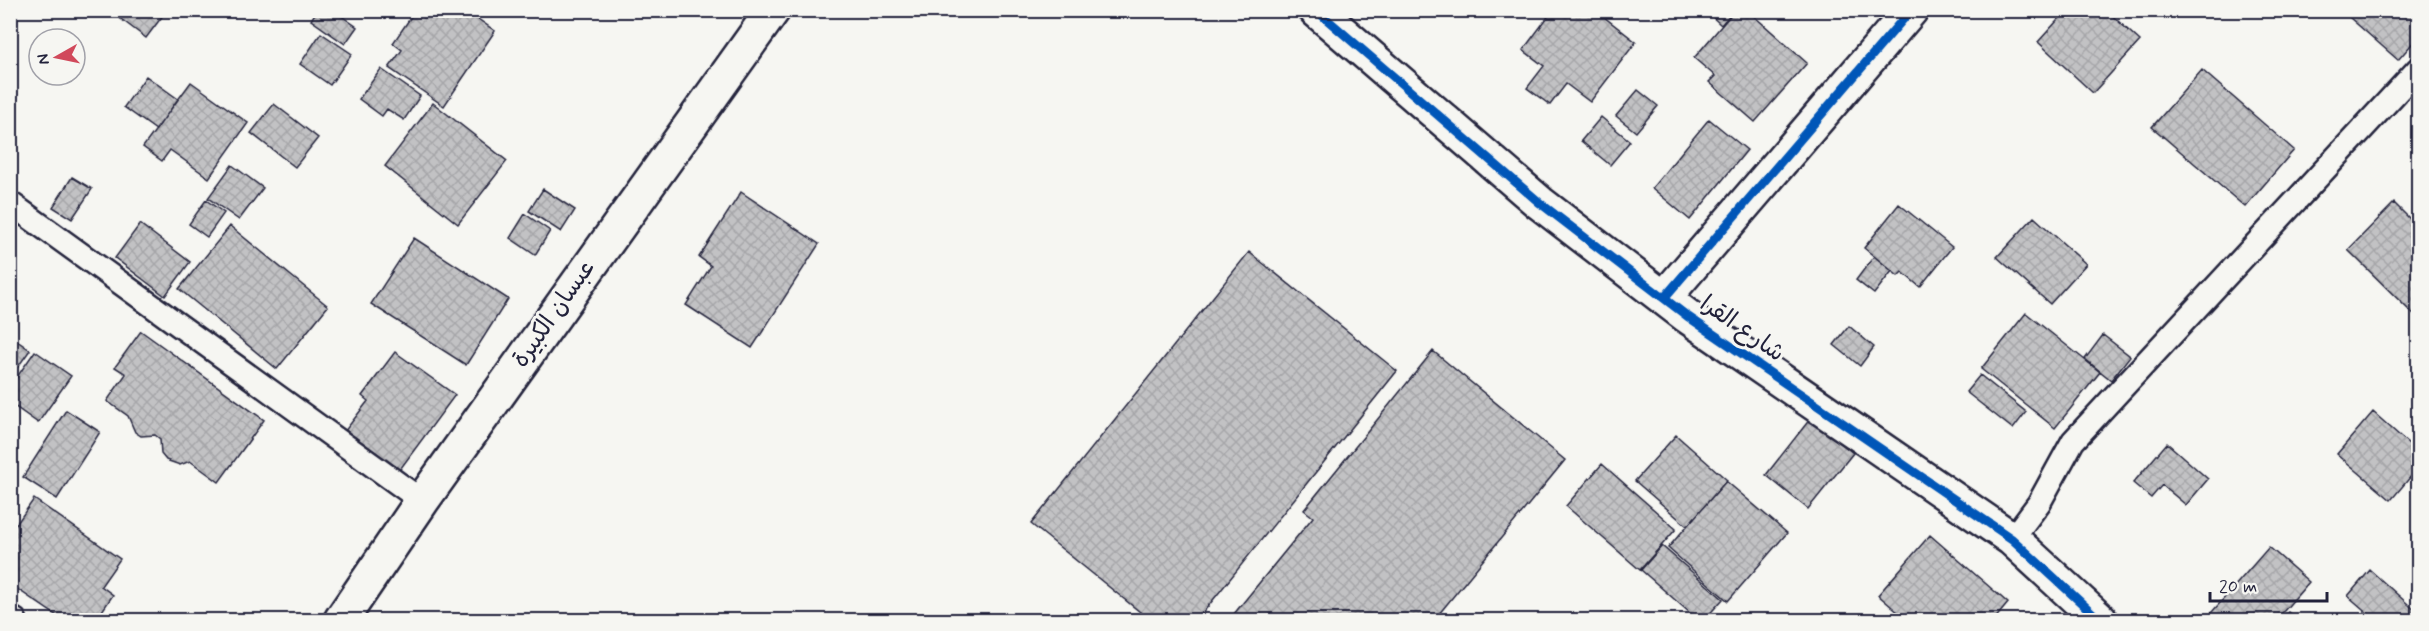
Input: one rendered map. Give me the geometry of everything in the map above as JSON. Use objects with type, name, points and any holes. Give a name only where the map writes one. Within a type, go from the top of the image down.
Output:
[{"type":"street","name":"عبسان الكبيرة","points":[[341,621],[422,501],[772,10]]},
{"type":"street","name":"شارع القرا","points":[[1316,10],[1540,203],[1664,298],[2012,539],[2100,621]]},
{"type":"street","points":[[1664,298],[1911,10]]},
{"type":"lane","points":[[2012,539],[2040,503],[2073,441],[2418,69]]},
{"type":"lane","points":[[10,203],[422,501]]},
{"type":"lane","points":[[10,617],[15,621]]},
{"type":"building","points":[[109,10],[167,10],[146,38]]},
{"type":"building","points":[[317,10],[333,10],[357,27],[345,44],[311,20]]},
{"type":"building","points":[[429,10],[465,10],[495,31],[444,106],[389,68],[402,50],[393,43],[415,11],[424,18]]},
{"type":"building","points":[[1553,10],[1595,10],[1636,42],[1590,102],[1566,84],[1550,105],[1527,88],[1544,66],[1523,50]]},
{"type":"building","points":[[1705,10],[1734,10],[1721,25]]},
{"type":"building","points":[[1735,10],[1747,10],[1807,63],[1755,122],[1709,82],[1715,76],[1694,58]]},
{"type":"building","points":[[2067,10],[2106,10],[2140,41],[2093,93],[2038,42]]},
{"type":"building","points":[[2341,10],[2418,10],[2418,37],[2398,60]]},
{"type":"building","points":[[321,33],[352,54],[330,85],[300,64]]},
{"type":"building","points":[[381,69],[420,96],[404,120],[387,109],[382,116],[359,99]]},
{"type":"building","points":[[2202,70],[2294,150],[2245,207],[2152,127]]},
{"type":"building","points":[[146,76],[178,99],[156,130],[124,107]]},
{"type":"building","points":[[191,82],[248,123],[209,178],[170,150],[162,161],[143,147]]},
{"type":"building","points":[[1638,90],[1658,106],[1636,132],[1616,116]]},
{"type":"building","points":[[433,103],[507,161],[458,224],[385,166]]},
{"type":"building","points":[[274,104],[318,138],[295,167],[251,133]]},
{"type":"building","points":[[1601,117],[1630,141],[1610,165],[1581,141]]},
{"type":"building","points":[[1709,119],[1747,150],[1690,220],[1652,188]]},
{"type":"building","points":[[232,165],[263,188],[239,220],[208,198]]},
{"type":"building","points":[[72,177],[92,189],[72,219],[53,207]]},
{"type":"building","points":[[543,189],[575,210],[561,232],[529,211]]},
{"type":"building","points":[[741,192],[819,244],[752,348],[686,305],[711,266],[699,257]]},
{"type":"building","points":[[206,200],[224,213],[207,237],[189,224]]},
{"type":"building","points":[[2394,203],[2418,227],[2417,318],[2348,250]]},
{"type":"building","points":[[1899,204],[1952,247],[1920,287],[1902,272],[1898,276],[1864,248]]},
{"type":"building","points":[[525,214],[550,231],[535,255],[510,238]]},
{"type":"building","points":[[2034,217],[2086,264],[2050,304],[1997,257]]},
{"type":"building","points":[[140,224],[190,262],[165,296],[115,258]]},
{"type":"building","points":[[230,226],[328,306],[277,369],[179,289]]},
{"type":"building","points":[[414,238],[508,299],[466,365],[371,304]]},
{"type":"building","points":[[1249,252],[1397,371],[1197,620],[1150,620],[1031,524]]},
{"type":"building","points":[[1874,256],[1892,271],[1874,294],[1856,280]]},
{"type":"building","points":[[2026,313],[2100,372],[2055,428],[1981,369]]},
{"type":"building","points":[[1849,326],[1874,347],[1860,366],[1834,345]]},
{"type":"building","points":[[141,331],[264,420],[219,482],[190,461],[180,465],[166,460],[161,454],[160,439],[155,435],[141,436],[135,432],[128,416],[107,401],[126,374],[115,367]]},
{"type":"building","points":[[2103,335],[2130,356],[2111,380],[2085,359]]},
{"type":"building","points":[[10,336],[30,350],[10,378]]},
{"type":"building","points":[[35,351],[71,376],[38,423],[10,403],[10,387]]},
{"type":"building","points":[[1433,351],[1565,460],[1434,620],[1229,620],[1313,517],[1304,510]]},
{"type":"building","points":[[395,352],[455,395],[398,472],[344,432],[368,401],[362,396]]},
{"type":"building","points":[[1980,375],[2026,412],[2013,429],[1966,392]]},
{"type":"building","points":[[66,410],[100,432],[57,499],[23,477]]},
{"type":"building","points":[[2373,412],[2418,452],[2418,468],[2391,500],[2337,454]]},
{"type":"building","points":[[1810,419],[1853,453],[1808,509],[1766,475]]},
{"type":"building","points":[[1676,435],[1727,480],[1687,526],[1635,481]]},
{"type":"building","points":[[2167,443],[2208,479],[2186,505],[2162,485],[2151,498],[2133,483]]},
{"type":"building","points":[[1602,464],[1676,529],[1640,570],[1566,506]]},
{"type":"building","points":[[1726,481],[1787,533],[1728,601],[1668,548]]},
{"type":"building","points":[[34,499],[120,559],[101,586],[113,595],[96,620],[90,620],[78,612],[72,620],[63,620],[10,584],[10,533]]},
{"type":"building","points":[[1930,535],[2008,603],[1994,620],[1907,620],[1878,595]]},
{"type":"building","points":[[1662,546],[1723,599],[1704,620],[1698,620],[1641,570]]},
{"type":"building","points":[[2269,547],[2309,582],[2276,620],[2205,620]]},
{"type":"building","points":[[2370,570],[2418,613],[2418,620],[2365,620],[2370,615],[2348,596]]},
{"type":"building","points":[[2288,612],[2298,620],[2281,620]]},
{"type":"cycle path","points":[[1316,10],[1540,203],[1687,316],[2012,539],[2100,620]]},
{"type":"cycle path","points":[[1664,298],[1911,10]]}]
